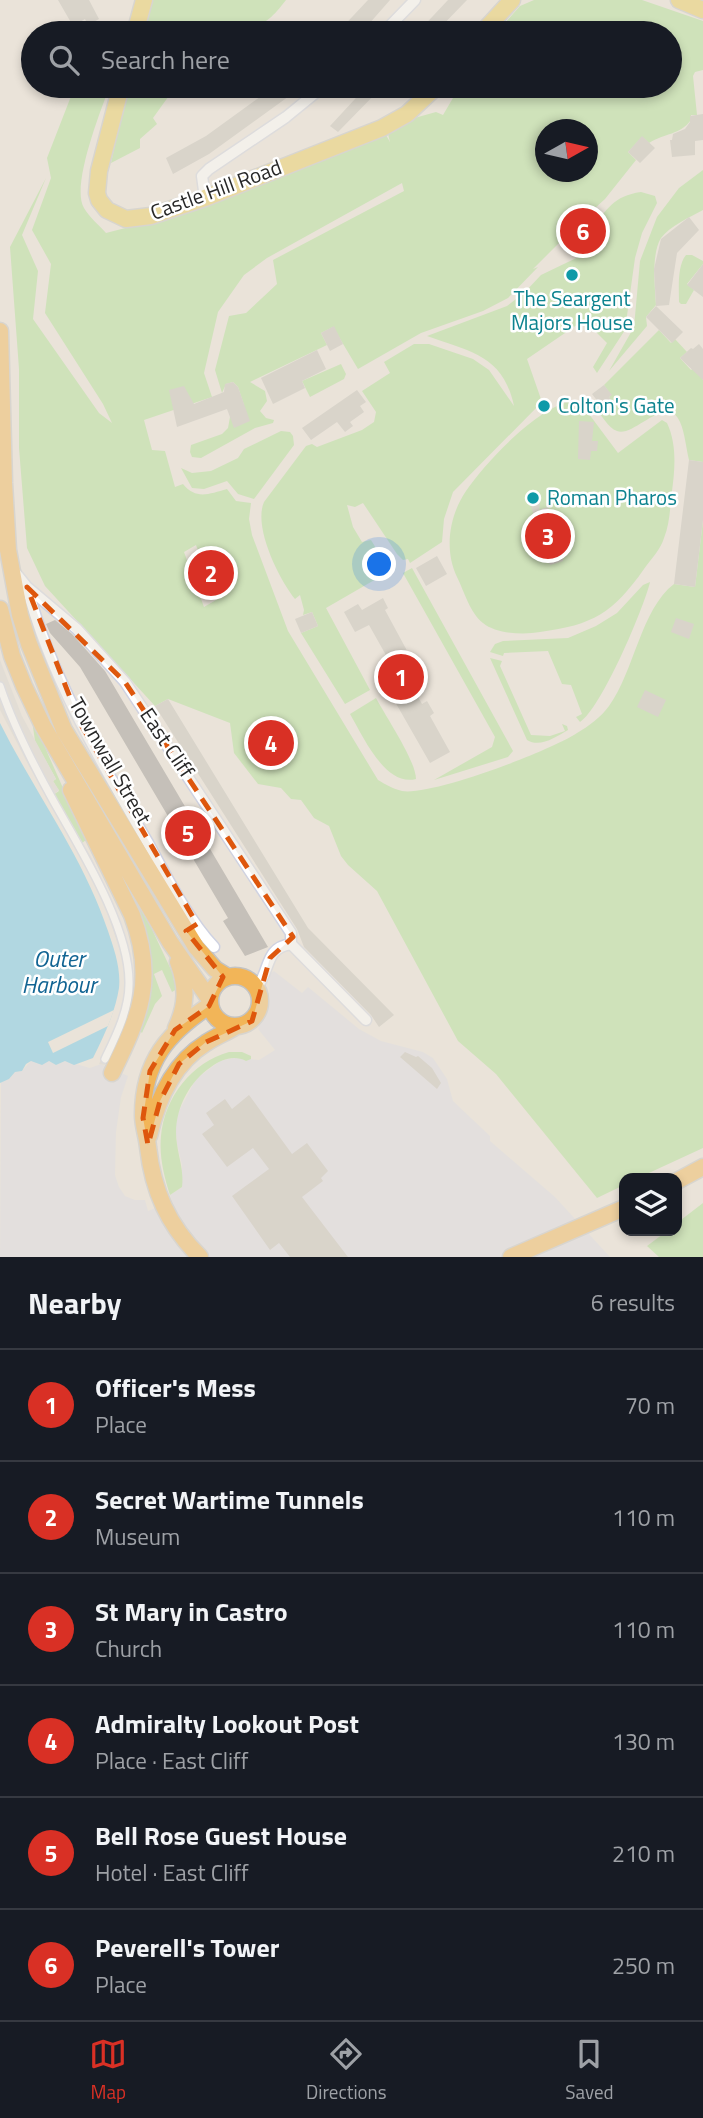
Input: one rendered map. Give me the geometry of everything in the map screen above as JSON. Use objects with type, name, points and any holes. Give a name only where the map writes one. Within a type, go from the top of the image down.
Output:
[{"type":"highway","name":"Townwall Street","points":[[0,331],[4,483],[10,564],[29,644],[64,730],[192,928],[206,959],[215,970],[228,977]]},
{"type":"highway","name":"Townwall Street","points":[[0,609],[12,656],[43,726],[170,942],[210,1002]]},
{"type":"highway","points":[[43,726],[48,743],[132,915],[144,956],[142,997],[137,1018],[108,1066]]},
{"type":"highway","points":[[170,942],[183,976],[183,1014],[158,1054],[144,1093],[143,1118],[150,1168],[158,1198],[174,1226],[200,1257]]},
{"type":"highway","points":[[148,1145],[160,1101],[179,1064],[206,1042],[235,1027],[245,1025],[256,1015],[261,1001],[257,987],[242,977],[228,977],[218,983],[210,1002],[175,1030]]},
{"type":"highway","points":[[210,1002],[216,1018],[235,1027]]},
{"type":"highway","points":[[682,1178],[703,1167]]},
{"type":"highway","points":[[511,1257],[619,1210]]},
{"type":"main road","points":[[138,21],[144,0]]},
{"type":"main road","points":[[493,21],[512,0]]},
{"type":"main road","points":[[679,0],[703,10]]},
{"type":"main road","name":"Castle Hill Road","points":[[118,98],[96,184],[99,200],[107,210],[126,219],[151,216],[205,198],[382,128],[407,114],[424,98]]},
{"type":"street","points":[[395,21],[415,0]]},
{"type":"street","points":[[205,198],[202,176],[209,169],[309,98]]},
{"type":"street","name":"East Cliff","points":[[10,564],[27,587],[77,629],[125,682],[291,933],[291,944]]},
{"type":"street","points":[[27,587],[35,619],[80,723],[164,884]]},
{"type":"street","points":[[0,686],[53,801],[100,886],[129,968],[127,998],[108,1066]]},
{"type":"street","points":[[192,928],[214,947]]},
{"type":"street","points":[[257,987],[276,948],[291,944],[366,1020]]},
{"type":"highlighted area","points":[[27,587],[125,682],[293,937],[270,958],[252,1021],[206,1042],[179,1064],[160,1101],[148,1145],[143,1118],[150,1071],[175,1030],[209,1006],[223,977],[186,931],[197,924],[80,723]]},
{"type":"shaded area","points":[[0,660],[22,716],[56,779],[53,781],[59,790],[53,795],[91,857],[108,894],[130,959],[133,978],[129,1008],[105,1065],[99,1064],[121,1012],[126,981],[125,965],[90,871],[0,710]]},
{"type":"shaded area","points":[[274,971],[302,993],[308,987],[359,1029],[381,1041],[423,1052],[433,1058],[447,1079],[453,1101],[490,1136],[490,1141],[555,1197],[610,1257],[0,1257],[1,1082],[9,1079],[15,1072],[22,1071],[31,1061],[49,1061],[56,1065],[65,1061],[90,1068],[101,1064],[128,1076],[121,1097],[116,1132],[115,1175],[125,1196],[145,1200],[148,1211],[172,1201],[170,1195],[182,1187],[182,1165],[175,1125],[179,1111],[196,1079],[220,1061],[238,1057],[246,1061],[259,1060],[275,1050],[258,1029],[269,1006],[270,974]]},
{"type":"green space","points":[[149,0],[286,0],[266,21],[144,21]]},
{"type":"green space","points":[[534,0],[642,0],[703,21],[703,70],[695,72],[693,76],[697,115],[691,115],[691,120],[682,129],[649,143],[642,137],[628,152],[636,160],[605,199],[582,220],[578,217],[570,225],[573,229],[508,298],[483,311],[421,333],[358,369],[333,327],[321,333],[327,345],[250,382],[265,391],[267,401],[260,411],[266,418],[274,420],[273,423],[255,428],[201,458],[192,457],[191,445],[222,434],[228,428],[230,417],[244,405],[238,387],[233,382],[226,384],[222,393],[215,370],[229,316],[246,313],[277,284],[273,260],[404,191],[402,183],[267,258],[244,275],[218,312],[204,373],[212,397],[144,420],[152,450],[165,451],[175,487],[183,484],[198,494],[227,489],[236,501],[251,503],[249,519],[252,535],[288,631],[378,780],[402,791],[438,787],[518,761],[563,741],[599,718],[618,692],[653,609],[663,595],[674,584],[695,587],[703,520],[703,1148],[649,1173],[619,1173],[619,1187],[597,1198],[496,1074],[458,1041],[377,891],[341,856],[329,826],[314,818],[301,800],[291,799],[281,788],[258,784],[234,753],[230,723],[168,699],[155,706],[45,586],[27,548],[19,448],[19,369],[10,247],[46,178],[22,235],[38,271],[33,319],[99,413],[112,423],[103,404],[45,313],[51,264],[32,230],[51,178],[47,158],[70,98],[105,98],[88,151],[81,198],[91,218],[106,233],[195,210],[386,135],[390,142],[386,126],[436,112],[443,115],[453,98],[682,98],[682,21],[507,21],[520,6]],"holes":[[[196,545],[216,600],[204,607],[184,552]]]},
{"type":"green space","points":[[124,98],[167,98],[153,118],[157,124],[140,139],[140,148],[111,163]]},
{"type":"green space","points":[[703,170],[703,210],[675,226],[661,238],[655,261],[656,305],[646,317],[647,326],[609,371],[634,327],[640,261],[657,217],[679,188]]},
{"type":"green space","points":[[641,192],[655,196],[657,203],[642,233],[635,258],[625,330],[597,373],[593,367],[607,343],[584,320],[527,359],[542,402],[453,492],[444,519],[442,542],[410,563],[408,559],[403,560],[397,554],[363,503],[355,507],[347,505],[353,527],[362,542],[371,540],[390,571],[326,608],[370,690],[345,704],[301,633],[318,626],[312,612],[303,615],[300,595],[295,599],[275,566],[262,525],[264,502],[306,446],[312,444],[317,447],[362,430],[374,422],[376,412],[362,391],[390,373],[384,362],[414,344],[429,344],[473,359],[489,370],[514,406],[509,389],[493,366],[471,352],[427,336],[507,306],[541,275],[593,250],[594,232],[591,229],[602,215],[617,200]]},
{"type":"green space","points":[[686,255],[692,255],[703,261],[703,264],[687,284],[694,290],[686,304],[681,304],[679,277]]},
{"type":"green space","points":[[659,330],[671,343],[675,339],[687,352],[680,358],[691,370],[697,365],[703,380],[703,462],[689,460],[682,426],[674,414],[659,414],[632,428],[617,431],[595,407],[599,404],[605,411],[614,405],[604,385]]},
{"type":"green space","points":[[341,364],[346,374],[344,379],[310,397],[302,381]]},
{"type":"green space","points":[[568,402],[583,406],[618,453],[662,420],[667,423],[674,448],[674,465],[670,515],[663,542],[622,596],[588,621],[558,629],[526,633],[489,627],[474,614],[453,567],[450,545],[452,522],[460,501],[474,479],[498,453],[541,415]]},
{"type":"green space","points":[[281,431],[290,432],[294,445],[254,499],[238,494],[227,481],[204,489],[192,488],[181,468],[192,473],[211,471],[238,458],[244,449]]},
{"type":"green space","points":[[412,568],[513,751],[508,757],[434,780],[492,747],[495,737],[403,573]]},
{"type":"green space","points":[[650,582],[631,634],[610,679],[589,713],[580,722],[576,717],[582,714],[571,685],[562,684],[548,651],[504,653],[503,656],[490,652],[495,644],[503,641],[568,638],[596,626],[617,613],[643,585]]},
{"type":"green space","points":[[490,658],[502,661],[500,666],[531,735],[550,736],[565,731],[562,724],[567,726],[568,730],[543,742],[527,740]]},
{"type":"green space","points":[[376,698],[406,750],[416,779],[405,779],[385,768],[368,746],[350,714]]},
{"type":"green space","points":[[33,727],[36,727],[86,840],[82,843],[53,795],[59,791],[53,781],[56,779],[35,741]]},
{"type":"green space","points":[[117,864],[149,923],[174,976],[177,989],[172,992],[162,970],[154,974],[162,996],[155,1004],[142,1033],[140,1031],[147,1007],[151,975]]},
{"type":"green space","points":[[229,1052],[242,1052],[251,1056],[251,1059],[228,1059],[215,1064],[195,1082],[183,1101],[176,1133],[182,1187],[170,1195],[161,1151],[163,1122],[168,1108],[174,1095],[192,1073],[203,1064]]},
{"type":"green space","points":[[703,1203],[703,1257],[659,1257],[647,1246],[660,1236],[682,1236],[682,1219]]},
{"type":"water","name":"Outer Harbour","points":[[0,723],[98,903],[113,945],[119,988],[112,1015],[93,1058],[74,1065],[65,1061],[56,1065],[49,1061],[42,1065],[31,1061],[22,1071],[15,1072],[0,1083]]},
{"type":"pier","points":[[114,1010],[108,1026],[53,1053],[48,1042]]},
{"type":"building","points":[[58,0],[89,0],[99,19],[95,21],[70,21]]},
{"type":"building","points":[[368,0],[390,0],[372,21],[348,21]]},
{"type":"building","points":[[448,0],[467,0],[447,21],[428,21]]},
{"type":"building","points":[[258,98],[286,98],[209,154],[173,174],[166,158],[206,136]]},
{"type":"building","points":[[356,98],[371,98],[338,132],[330,126]]},
{"type":"building","points":[[703,114],[703,140],[695,141],[695,155],[672,157],[670,140],[673,134],[685,129],[690,122],[690,116]]},
{"type":"building","points":[[642,136],[655,148],[640,163],[628,152]]},
{"type":"building","points":[[578,217],[594,232],[585,241],[569,226]]},
{"type":"building","points":[[689,217],[699,230],[677,253],[669,305],[656,306],[654,269],[661,239]]},
{"type":"building","points":[[703,264],[703,297],[687,285]]},
{"type":"building","points":[[656,306],[683,332],[672,343],[646,317]]},
{"type":"building","points":[[334,326],[343,344],[330,351],[321,333]]},
{"type":"building","points":[[699,344],[703,349],[703,380],[680,358]]},
{"type":"building","points":[[317,350],[326,369],[302,381],[305,388],[273,404],[261,378]]},
{"type":"building","points":[[233,382],[238,387],[250,421],[234,428],[227,409],[177,427],[169,390],[184,386],[194,404],[224,392],[225,384]]},
{"type":"building","points":[[604,385],[612,395],[609,397],[614,404],[605,411],[592,394]]},
{"type":"building","points":[[357,390],[366,402],[360,406],[364,412],[350,422],[353,426],[345,432],[337,422],[311,440],[302,428]]},
{"type":"building","points":[[579,421],[594,422],[592,441],[598,441],[597,451],[591,451],[590,460],[578,459]]},
{"type":"building","points":[[689,460],[703,462],[703,520],[695,587],[674,584]]},
{"type":"building","points":[[531,490],[537,491],[541,496],[539,510],[548,507],[557,538],[567,535],[571,549],[561,552],[563,561],[550,565],[547,557],[537,559],[532,545],[542,543],[531,506],[526,500],[526,494]]},
{"type":"building","points":[[437,556],[447,574],[426,586],[416,568]]},
{"type":"building","points":[[383,598],[388,608],[385,610],[424,682],[414,690],[422,704],[427,701],[434,713],[430,716],[450,752],[430,763],[378,672],[391,664],[369,625],[355,632],[344,612],[358,604],[362,610]]},
{"type":"building","points":[[312,612],[318,626],[301,633],[295,619]]},
{"type":"building","points":[[676,618],[694,624],[689,639],[671,632]]},
{"type":"building","points":[[55,620],[72,634],[105,671],[268,947],[245,956],[223,921],[228,918],[80,667],[50,633],[46,624]]},
{"type":"building","points":[[645,690],[666,700],[658,717],[637,707]]},
{"type":"building","points":[[168,699],[308,928],[394,1015],[379,1027],[371,1015],[304,947],[297,929],[155,706]]},
{"type":"building","points":[[277,725],[288,741],[283,745],[290,750],[283,759],[274,752],[266,758],[254,741]]},
{"type":"building","points":[[405,1052],[418,1056],[432,1068],[441,1083],[437,1089],[400,1057]]},
{"type":"building","points":[[249,1095],[292,1154],[307,1143],[328,1171],[321,1178],[323,1181],[302,1197],[348,1257],[290,1257],[279,1243],[270,1250],[232,1196],[269,1169],[253,1148],[227,1167],[202,1134],[214,1125],[206,1113],[225,1099],[232,1109]]},
{"type":"place","name":"Peverell's Tower","points":[[583,231]]},
{"type":"place","name":"The Seargent Majors House","points":[[572,275]]},
{"type":"place","name":"Colton's Gate","points":[[544,406]]},
{"type":"place","name":"Roman Pharos","points":[[533,498]]},
{"type":"place","name":"St Mary in Castro","points":[[548,536]]},
{"type":"place","name":"Secret Wartime Tunnels","points":[[211,573]]},
{"type":"place","name":"Officer's Mess","points":[[401,677]]},
{"type":"place","name":"Admiralty Lookout Post","points":[[271,743]]},
{"type":"place","name":"Bell Rose Guest House","points":[[188,833]]}]
